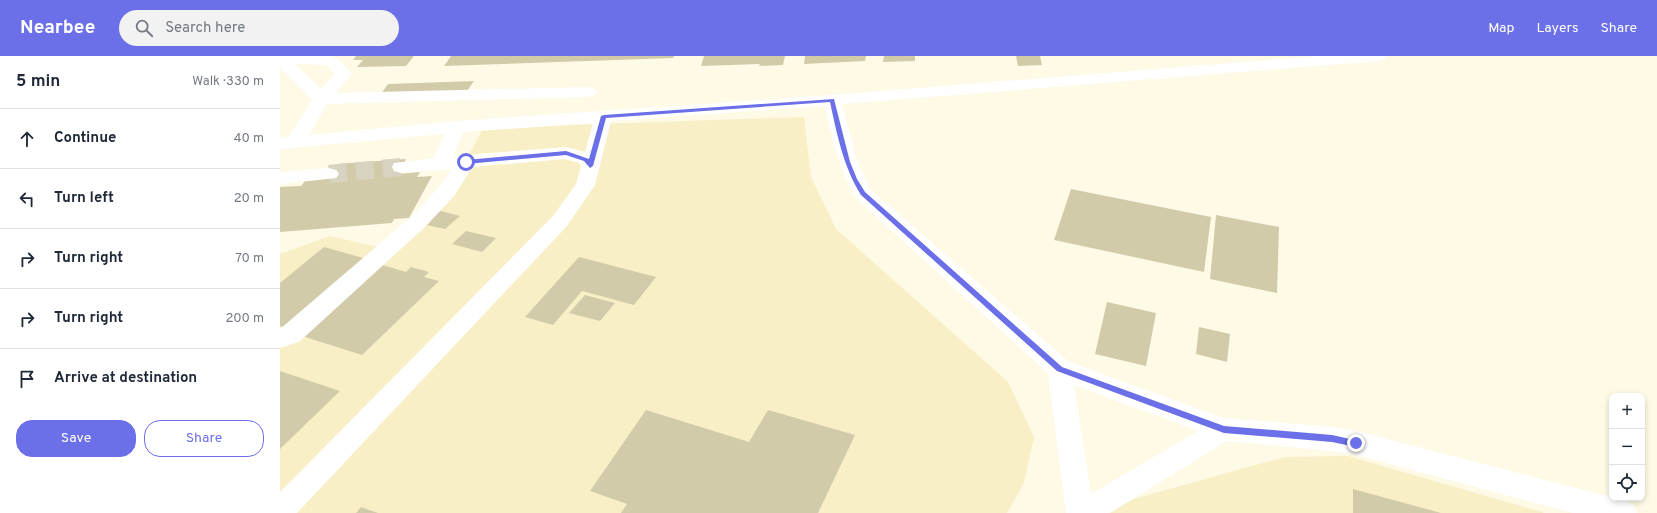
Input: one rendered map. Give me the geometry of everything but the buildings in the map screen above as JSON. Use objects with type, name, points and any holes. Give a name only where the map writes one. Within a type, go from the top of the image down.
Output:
[{"type":"lane","points":[[288,142],[456,127],[832,100],[1378,56]]},
{"type":"lane","points":[[283,58],[321,99],[588,92]]},
{"type":"lane","points":[[283,58],[331,61],[344,74],[321,99],[288,142]]},
{"type":"lane","points":[[832,100],[847,162],[854,180],[863,193],[1060,369],[1224,429],[1332,439],[1356,443],[1623,513]]},
{"type":"lane","points":[[280,511],[560,221],[585,185],[604,116]]},
{"type":"lane","points":[[441,164],[456,127]]},
{"type":"lane","points":[[401,167],[566,153],[586,159],[590,166]]},
{"type":"lane","points":[[280,340],[291,335],[419,221],[448,190],[466,162]]},
{"type":"lane","points":[[280,178],[329,174]]},
{"type":"lane","points":[[1060,369],[1080,513]]},
{"type":"lane","points":[[1085,513],[1224,429]]},
{"type":"shaded area","points":[[804,117],[811,177],[836,229],[1008,382],[1034,437],[1024,483],[1007,513],[280,513],[280,254],[330,236],[387,249],[451,189],[483,128]]},
{"type":"shaded area","points":[[1348,456],[1545,513],[1092,513],[1094,510],[1285,457]]},
{"type":"tunnel","points":[[329,174],[401,167]]},
{"type":"route","points":[[466,162],[566,153],[586,159],[590,166],[604,116],[832,100],[847,162],[854,180],[863,193],[1060,369],[1224,429],[1332,439],[1356,443]]}]
